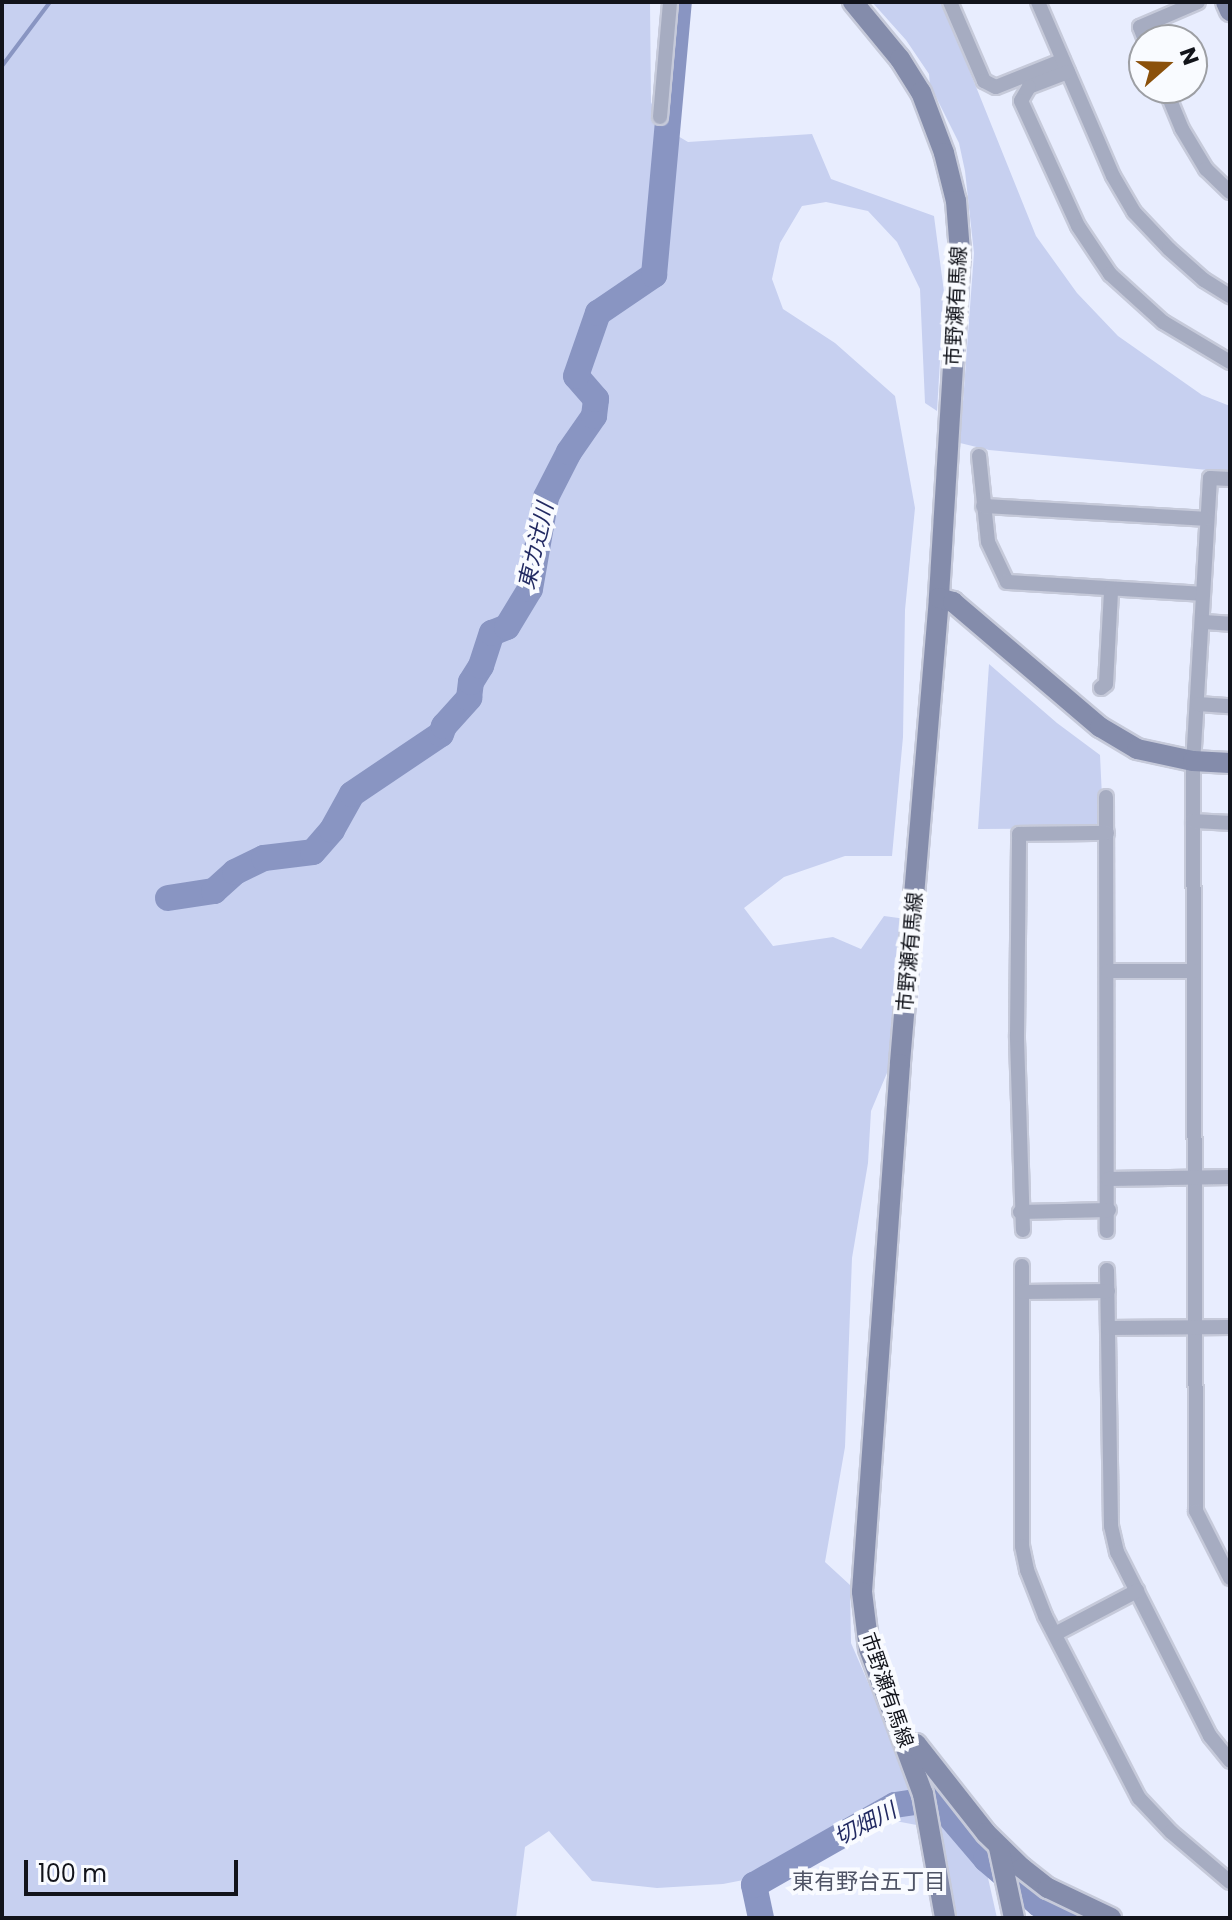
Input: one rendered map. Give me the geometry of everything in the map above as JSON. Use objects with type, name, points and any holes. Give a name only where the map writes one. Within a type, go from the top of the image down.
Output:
[{"type":"main road","name":"市野瀬有馬線","points":[[853,2],[900,59],[921,92],[944,153],[956,201],[960,277],[939,598],[862,1592],[869,1649],[925,1801],[945,1918]]},
{"type":"main road","points":[[1226,2],[1230,11]]},
{"type":"main road","points":[[939,598],[953,602],[1100,727],[1137,749],[1193,761],[1230,763]]},
{"type":"main road","points":[[906,1746],[916,1744],[999,1848],[1048,1888],[1111,1918]]},
{"type":"main road","points":[[999,1848],[1014,1918]]},
{"type":"street","points":[[660,117],[670,2]]},
{"type":"street","points":[[950,2],[984,81],[996,87],[1066,66]]},
{"type":"street","points":[[1038,2],[1113,176],[1134,212],[1180,260],[1230,296]]},
{"type":"street","points":[[1147,24],[1198,2]]},
{"type":"street","points":[[1066,66],[1029,87],[1021,101],[1078,226],[1110,274],[1163,322],[1214,356],[1230,362]]},
{"type":"street","points":[[1172,104],[1182,129],[1206,169],[1230,192]]},
{"type":"street","points":[[979,456],[988,542],[1007,582],[1111,591],[1202,594]]},
{"type":"street","points":[[1230,479],[1210,478],[1202,594],[1204,622],[1193,761],[1196,1511],[1230,1578]]},
{"type":"street","points":[[983,506],[1206,519]]},
{"type":"street","points":[[1101,688],[1106,684],[1111,591]]},
{"type":"street","points":[[1204,622],[1230,624]]},
{"type":"street","points":[[1198,704],[1230,706]]},
{"type":"street","points":[[1106,797],[1107,1231]]},
{"type":"street","points":[[1193,821],[1230,823]]},
{"type":"street","points":[[1023,1230],[1020,1212],[1019,834],[1107,833]]},
{"type":"street","points":[[1108,971],[1194,971]]},
{"type":"street","points":[[1108,1179],[1230,1177]]},
{"type":"street","points":[[1020,1212],[1109,1210]]},
{"type":"street","points":[[1022,1266],[1022,1548],[1027,1570],[1055,1634],[1139,1798],[1171,1832],[1230,1882]]},
{"type":"street","points":[[1107,1270],[1111,1526],[1117,1552],[1210,1736],[1230,1761]]},
{"type":"street","points":[[1022,1292],[1108,1291]]},
{"type":"street","points":[[1108,1328],[1230,1327]]},
{"type":"street","points":[[1055,1634],[1137,1591]]},
{"type":"shaded area","points":[[2,2],[650,2],[651,102],[661,126],[688,142],[812,134],[831,179],[934,216],[944,292],[937,411],[925,403],[920,289],[897,242],[868,211],[826,202],[802,206],[780,243],[772,279],[783,309],[835,343],[895,396],[915,508],[905,610],[903,737],[892,856],[845,856],[784,877],[744,908],[773,946],[833,937],[861,949],[884,916],[906,919],[892,1061],[871,1111],[868,1163],[852,1258],[845,1447],[825,1562],[850,1585],[851,1643],[912,1784],[922,1826],[890,1820],[785,1872],[723,1884],[657,1888],[592,1881],[549,1831],[525,1847],[516,1918],[2,1918]]},
{"type":"shaded area","points":[[872,2],[942,2],[1036,236],[1077,293],[1118,336],[1202,395],[1230,406],[1230,472],[989,450],[960,443],[974,253],[965,171],[959,143],[930,85],[929,74],[906,40]]},
{"type":"shaded area","points":[[989,664],[1057,723],[1100,755],[1103,818],[1092,828],[978,829]]},
{"type":"shaded area","points":[[936,1806],[986,1869],[997,1918],[953,1918]]},
{"type":"waterway","points":[[2,66],[50,2]]},
{"type":"waterway","name":"東カ辻川","points":[[168,898],[214,891],[235,872],[264,858],[313,852],[332,830],[352,794],[441,734],[444,726],[469,698],[471,682],[481,666],[492,633],[507,627],[530,589],[546,497],[569,452],[594,416],[596,399],[576,376],[598,313],[654,275],[679,2]]},
{"type":"waterway","name":"切畑川","points":[[761,1918],[754,1885],[895,1805],[935,1799],[986,1859],[1039,1904],[1070,1918]]},
{"type":"district","name":"東有野台五丁目","points":[[869,1882]]}]
